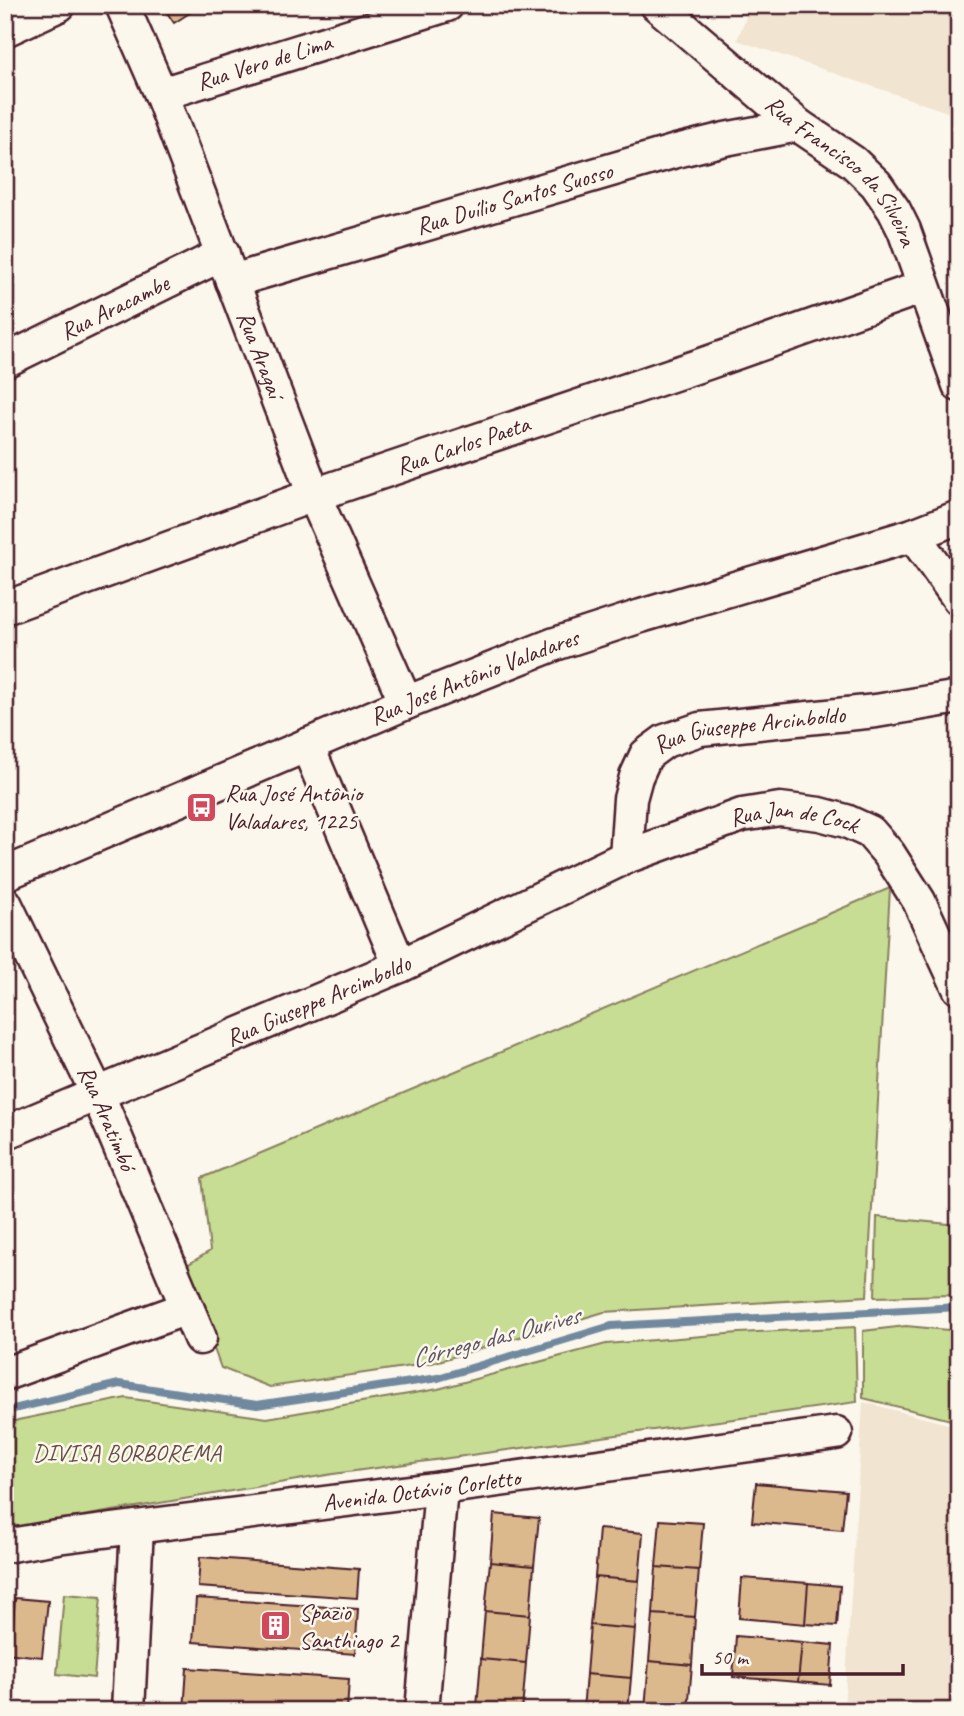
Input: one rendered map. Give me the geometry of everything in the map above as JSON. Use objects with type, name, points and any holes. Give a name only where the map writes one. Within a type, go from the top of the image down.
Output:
[{"type":"street","points":[[5,30],[59,5]]},
{"type":"street","name":"Rua Aragaí","points":[[122,5],[161,94],[314,495],[406,703]]},
{"type":"street","name":"Rua Vero de Lima","points":[[161,94],[447,5]]},
{"type":"street","name":"Rua Francisco da Silveira","points":[[657,5],[798,125],[853,162],[876,184],[904,230],[959,385]]},
{"type":"street","name":"Rua Duílio Santos Suosso","points":[[227,268],[676,151],[798,125]]},
{"type":"street","name":"Rua Aracambe","points":[[5,361],[227,268]]},
{"type":"street","name":"Rua Carlos Paeta","points":[[5,608],[314,495],[707,363],[923,287]]},
{"type":"street","name":"Rua José Antônio Valadares","points":[[5,874],[406,703],[555,644],[641,615],[913,535],[959,517]]},
{"type":"street","points":[[913,535],[959,599]]},
{"type":"street","name":"Rua Giuseppe Arcinboldo","points":[[626,857],[631,799],[636,777],[646,755],[665,741],[700,729],[876,711],[959,697]]},
{"type":"street","points":[[307,745],[400,965]]},
{"type":"street","name":"Rua Jan de Cock","points":[[626,857],[742,815],[780,809],[820,814],[846,821],[870,832],[889,853],[919,901],[959,988]]},
{"type":"street","name":"Rua Giuseppe Arcimboldo","points":[[5,1133],[400,965],[626,857]]},
{"type":"street","name":"Rua Aratimbó","points":[[5,902],[98,1095],[200,1338]]},
{"type":"street","points":[[5,1374],[187,1308]]},
{"type":"street","name":"Avenida Octávio Corletto","points":[[5,1546],[836,1433]]},
{"type":"street","points":[[422,1711],[441,1488]]},
{"type":"street","points":[[128,1711],[138,1527]]},
{"type":"shaded area","points":[[751,5],[959,5],[959,116],[737,40]]},
{"type":"shaded area","points":[[863,1402],[959,1427],[959,1711],[844,1711]]},
{"type":"green space","points":[[890,888],[867,1296],[604,1312],[432,1363],[270,1387],[221,1368],[184,1267],[210,1251],[202,1178]]},
{"type":"green space","points":[[877,1217],[959,1225],[959,1297],[875,1297]]},
{"type":"green space","points":[[906,1326],[959,1331],[959,1422],[863,1398],[863,1331]]},
{"type":"green space","name":"DIVISA BORBOREMA","points":[[855,1327],[857,1402],[333,1474],[5,1529],[5,1426],[18,1420],[126,1398],[267,1418],[438,1389],[606,1344]]},
{"type":"green space","points":[[64,1594],[101,1597],[94,1678],[57,1674]]},
{"type":"building","points":[[162,5],[202,5],[174,23]]},
{"type":"building","points":[[756,1483],[846,1491],[842,1530],[752,1522]]},
{"type":"building","points":[[494,1514],[539,1518],[534,1566],[490,1562]]},
{"type":"building","points":[[660,1520],[703,1523],[699,1570],[656,1567]]},
{"type":"building","points":[[599,1529],[643,1533],[639,1581],[595,1577]]},
{"type":"building","points":[[200,1557],[359,1569],[357,1598],[198,1587]]},
{"type":"building","points":[[490,1562],[534,1566],[530,1615],[485,1611]]},
{"type":"building","points":[[656,1567],[699,1570],[695,1617],[653,1614]]},
{"type":"building","points":[[595,1577],[639,1581],[635,1629],[590,1625]]},
{"type":"building","points":[[742,1578],[808,1583],[805,1624],[739,1618]]},
{"type":"building","points":[[808,1583],[840,1586],[837,1626],[805,1624]]},
{"type":"building","points":[[15,1598],[48,1601],[42,1657],[5,1653],[5,1622],[13,1623]]},
{"type":"building","name":"Spazio Santhiago 2","points":[[196,1598],[358,1609],[355,1654],[193,1642]]},
{"type":"building","points":[[485,1611],[530,1615],[526,1663],[481,1659]]},
{"type":"building","points":[[653,1614],[695,1617],[692,1665],[649,1661]]},
{"type":"building","points":[[590,1625],[635,1629],[631,1678],[586,1674]]},
{"type":"building","points":[[736,1636],[802,1642],[798,1682],[733,1677]]},
{"type":"building","points":[[802,1642],[833,1645],[830,1685],[798,1682]]},
{"type":"building","points":[[481,1659],[526,1663],[522,1711],[477,1707]]},
{"type":"building","points":[[649,1661],[692,1665],[688,1711],[645,1709]]},
{"type":"building","name":"Spazio Santhiago 2","points":[[187,1668],[349,1679],[347,1711],[184,1711]]},
{"type":"building","points":[[586,1674],[631,1678],[628,1711],[583,1711]]},
{"type":"waterway","name":"Córrego das Ourives","points":[[5,1411],[119,1384],[257,1405],[438,1378],[611,1326],[959,1307]]},
{"type":"place","name":"Rua José Antônio Valadares, 1225","points":[[202,807]]},
{"type":"place","name":"Spazio Santhiago 2","points":[[276,1626]]}]
